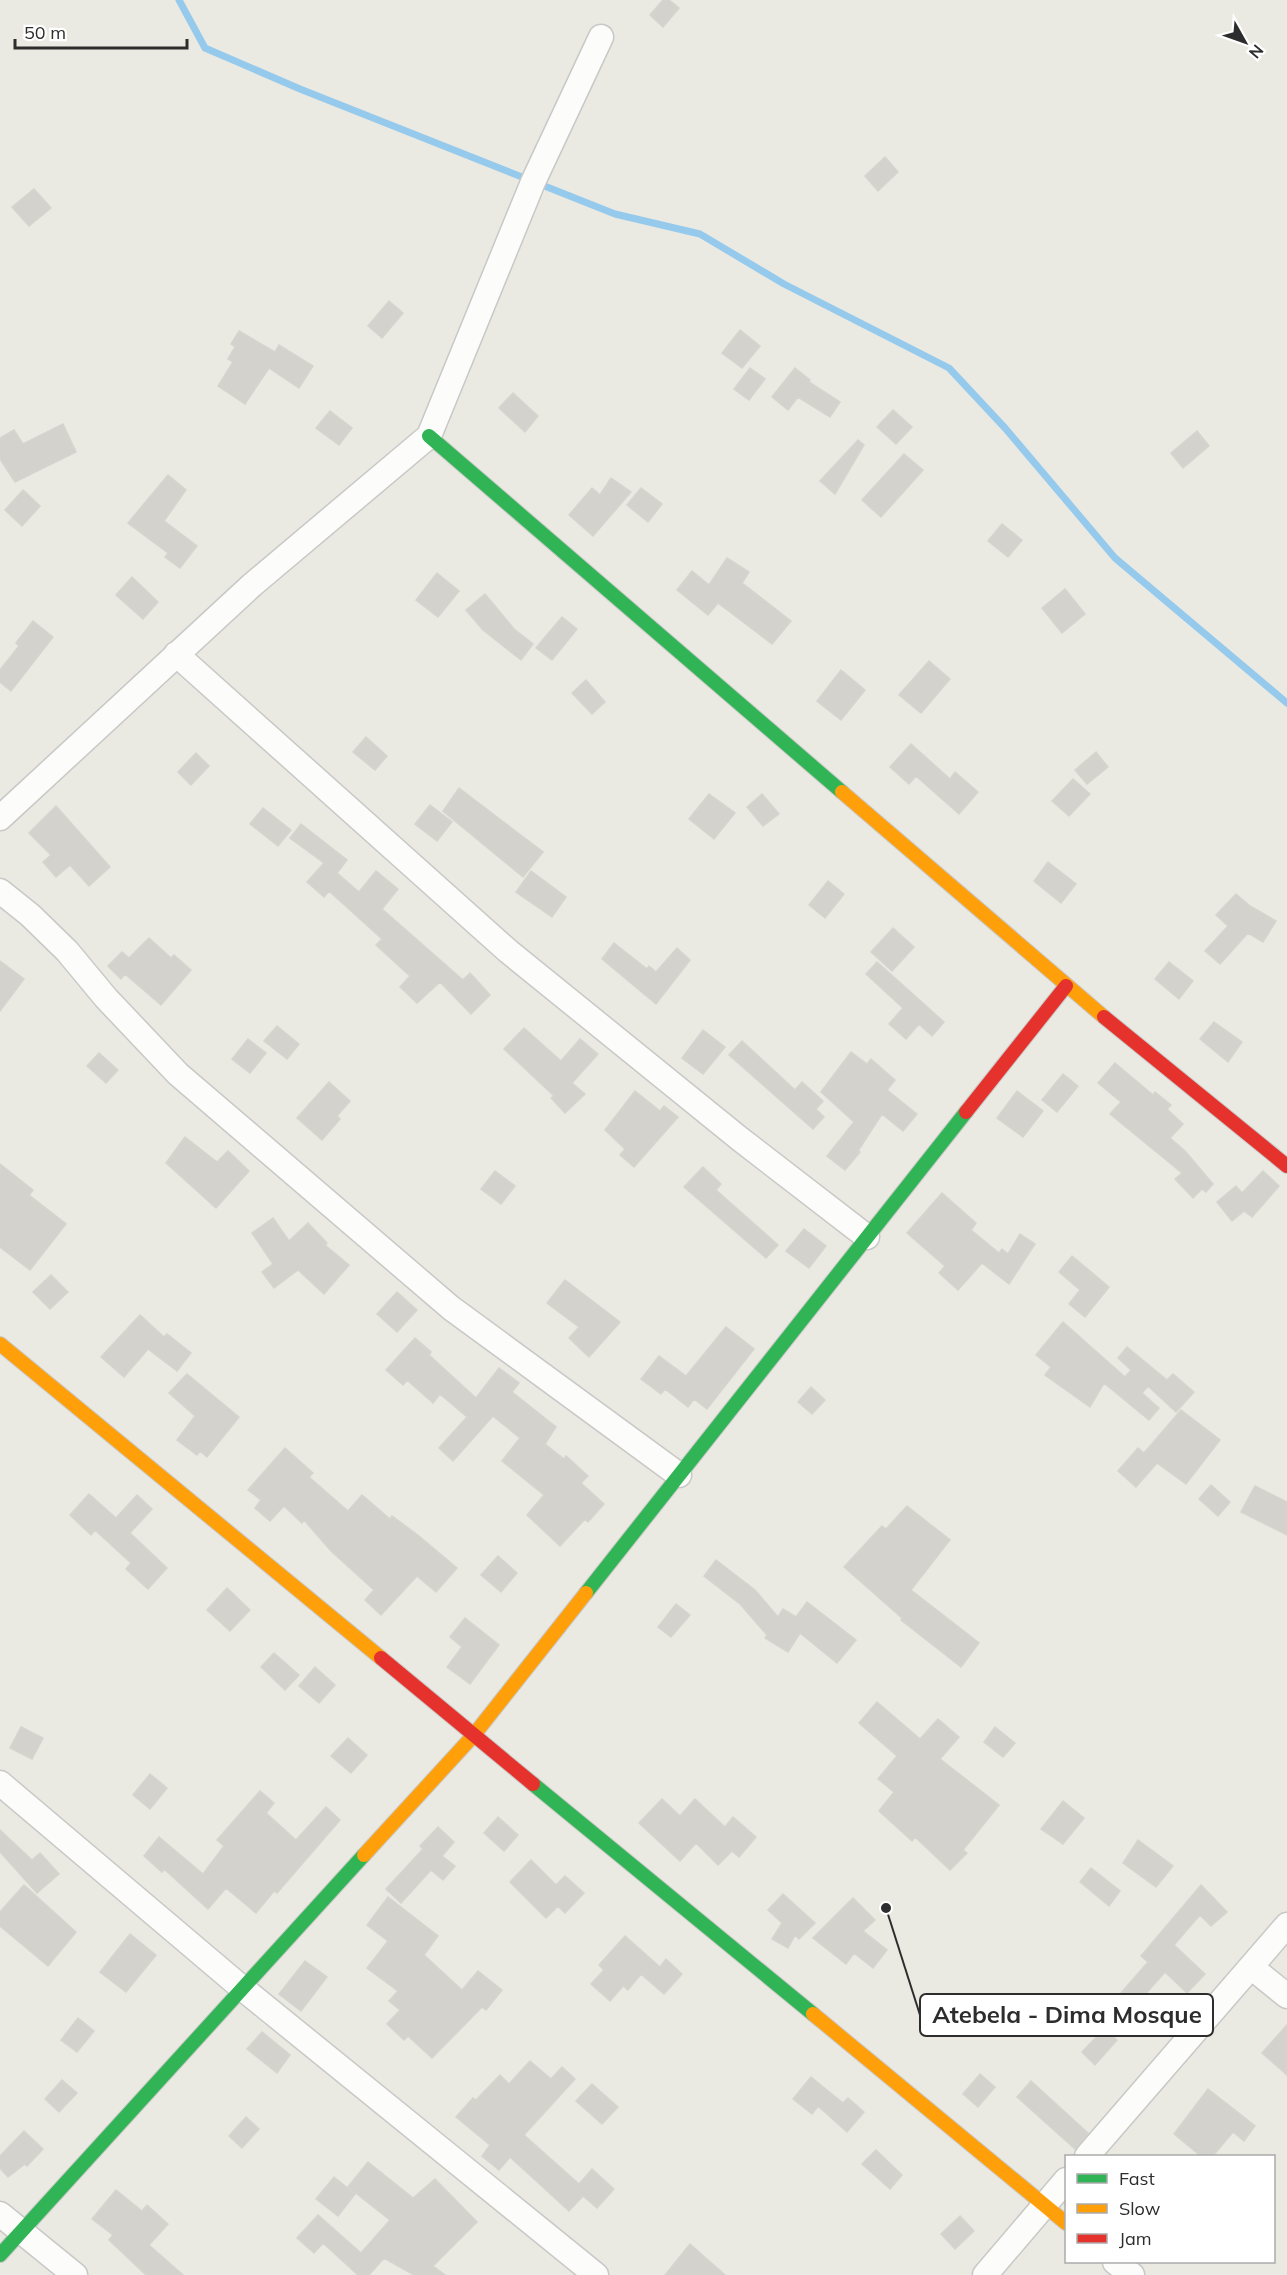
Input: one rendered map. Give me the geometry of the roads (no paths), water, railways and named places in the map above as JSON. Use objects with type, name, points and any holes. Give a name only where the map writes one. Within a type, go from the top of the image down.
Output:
[{"type":"street","points":[[0,818],[252,585],[429,436],[533,182],[601,37]]},
{"type":"street","points":[[429,436],[1066,986],[1287,1166]]},
{"type":"street","points":[[176,654],[508,951],[741,1139],[867,1237]]},
{"type":"street","points":[[0,891],[30,915],[66,951],[106,998],[178,1074],[451,1308],[679,1475]]},
{"type":"street","points":[[0,2255],[473,1736],[1066,986]]},
{"type":"street","points":[[0,1344],[1065,2222]]},
{"type":"street","points":[[0,1783],[242,1988],[596,2275]]},
{"type":"street","points":[[1089,2155],[1287,1925]]},
{"type":"street","points":[[1251,1967],[1287,1996]]},
{"type":"street","points":[[985,2275],[1065,2181]]},
{"type":"street","points":[[0,2214],[75,2275]]},
{"type":"street","points":[[1116,2263],[1132,2275]]},
{"type":"waterway","points":[[179,0],[205,48],[300,89],[615,214],[700,234],[784,284],[949,368],[1005,428],[1115,558],[1287,703]]},
{"type":"place","name":"Atebela - Dima Mosque","points":[[886,1908]]}]
